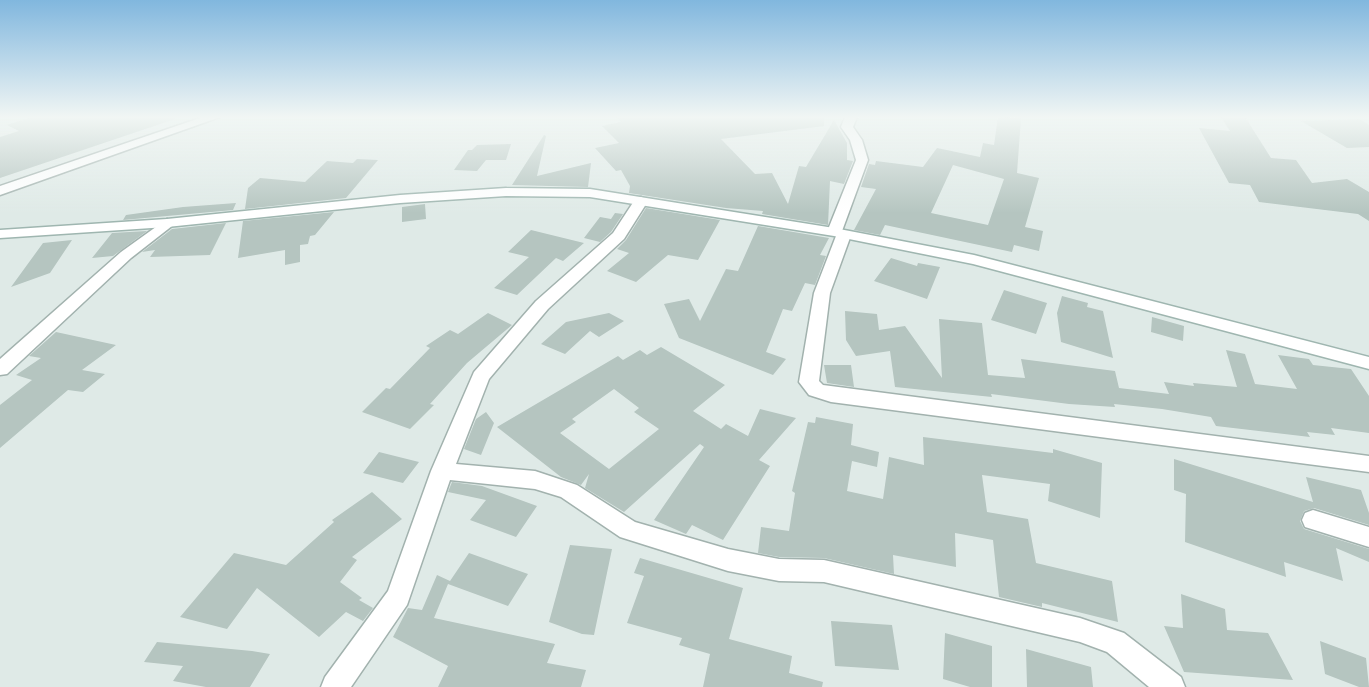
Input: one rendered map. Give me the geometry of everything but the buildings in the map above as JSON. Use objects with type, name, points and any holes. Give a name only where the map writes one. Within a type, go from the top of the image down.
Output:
[{"type":"street","points":[[0,191],[121,149]]},
{"type":"street","points":[[859,149],[862,160],[822,293],[808,382],[816,390],[831,395],[1369,464]]},
{"type":"street","points":[[0,234],[167,223],[400,199],[506,192],[590,193],[839,233],[974,260],[1369,363]]},
{"type":"street","points":[[335,687],[398,597],[442,471],[482,377],[542,305],[619,236],[641,201]]},
{"type":"street","points":[[0,369],[126,255],[167,223]]},
{"type":"street","points":[[442,471],[535,480],[569,491],[628,530],[728,560],[779,570],[824,571],[964,605],[1069,627],[1115,642],[1171,687]]},
{"type":"street","points":[[1313,520],[1369,537]]}]
